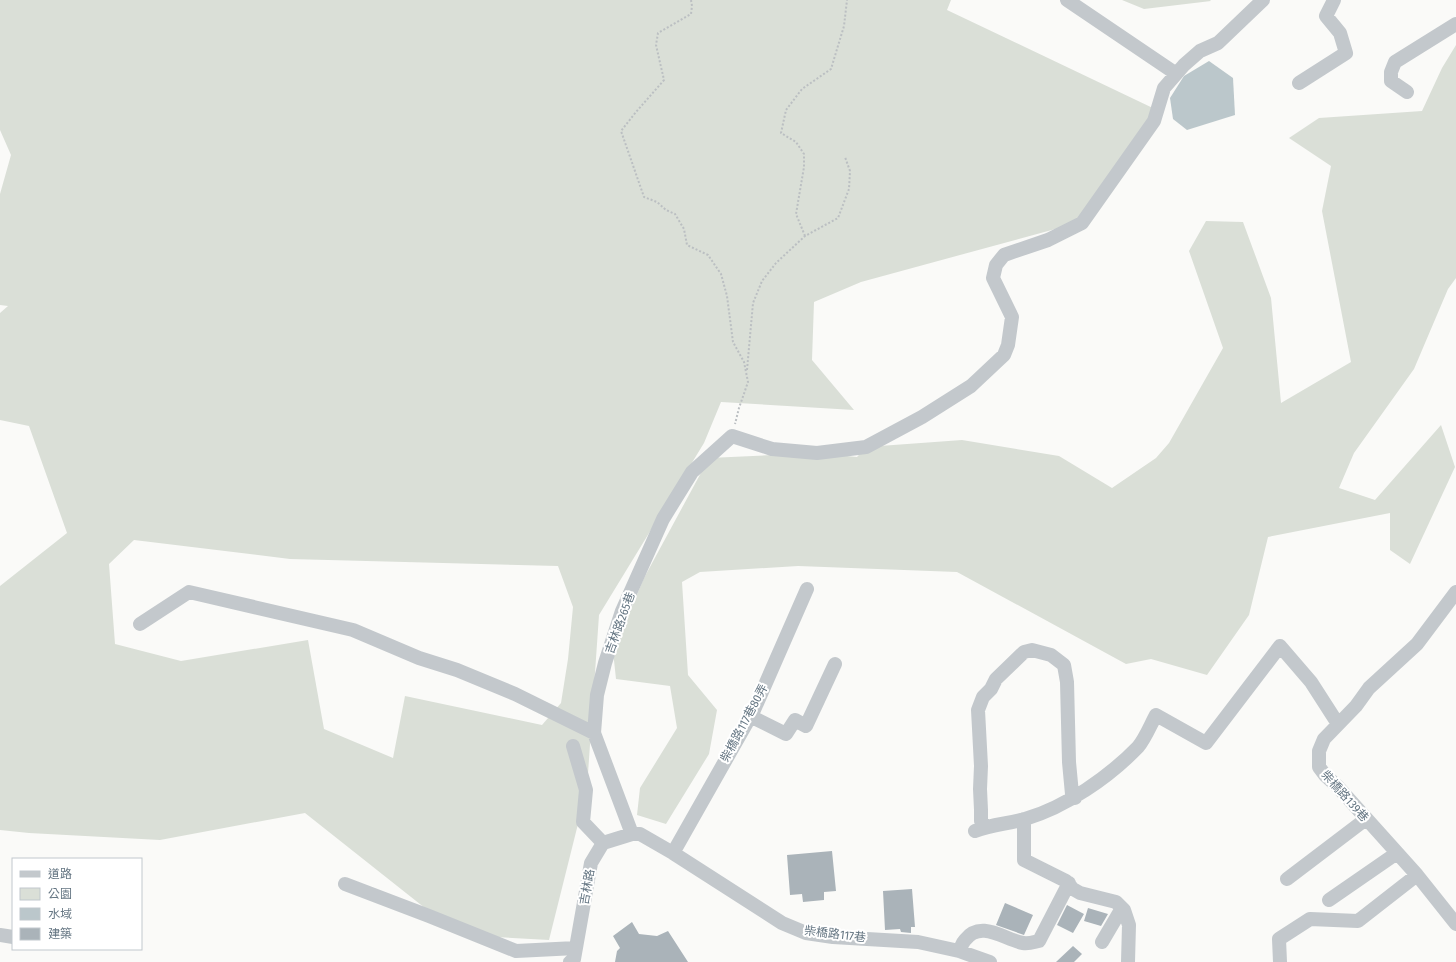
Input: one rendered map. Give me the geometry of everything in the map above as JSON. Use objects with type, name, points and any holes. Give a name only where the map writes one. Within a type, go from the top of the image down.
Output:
[{"type":"street","points":[[1067,0],[1176,73]]},
{"type":"street","points":[[732,436],[772,449],[817,453],[866,447],[922,418],[972,386],[1004,355],[1008,345],[1012,317],[993,278],[996,265],[1004,254],[1048,240],[1082,223],[1154,121],[1164,88],[1176,73],[1200,51],[1218,43],[1263,0]]},
{"type":"street","points":[[1299,83],[1346,53],[1340,33],[1326,16],[1334,0]]},
{"type":"street","points":[[1407,92],[1391,81],[1391,72],[1395,62],[1456,24]]},
{"type":"street","name":"吉林路265巷","points":[[632,834],[594,733],[597,695],[622,611],[660,525],[692,472],[732,436]]},
{"type":"street","name":"柴橋路117巷80弄","points":[[673,853],[750,716],[807,589]]},
{"type":"street","points":[[140,624],[189,592],[353,630],[419,658],[457,670],[515,694],[594,733]]},
{"type":"street","name":"柴橋路139巷","points":[[1456,592],[1417,644],[1368,688],[1356,706],[1324,739],[1319,756],[1319,767],[1325,776],[1417,875],[1456,924]]},
{"type":"street","points":[[1075,798],[1072,794],[1068,739],[1067,682],[1064,665],[1052,655],[1032,650],[1024,652],[996,680],[983,697],[978,710],[981,766],[980,829],[1024,819],[1075,798],[1120,764],[1139,746],[1156,714],[1206,743],[1280,646],[1311,682],[1338,724]]},
{"type":"street","points":[[750,716],[786,734],[795,720],[806,726],[835,664]]},
{"type":"street","points":[[573,746],[586,790],[584,822],[604,842],[632,834]]},
{"type":"street","points":[[1024,819],[1024,860],[1046,869],[1069,883],[1073,889],[1080,894],[1116,902],[1124,910],[1128,926],[1128,962]]},
{"type":"street","points":[[1287,879],[1366,819]]},
{"type":"street","name":"柴橋路117巷","points":[[632,834],[640,834],[673,853],[782,923],[806,933],[833,937],[918,942],[959,951],[990,962]]},
{"type":"street","name":"吉林路","points":[[570,962],[574,959],[591,863],[604,842]]},
{"type":"street","points":[[1329,900],[1397,854]]},
{"type":"street","points":[[1280,962],[1279,940],[1310,920],[1358,921],[1417,875]]},
{"type":"street","points":[[959,951],[965,940],[970,935],[979,931],[992,931],[1022,943],[1039,941],[1069,883]]},
{"type":"street","points":[[345,884],[429,916],[516,952],[576,948]]},
{"type":"street","points":[[1102,942],[1122,908]]},
{"type":"street","points":[[0,936],[12,937]]},
{"type":"path","points":[[691,0],[692,6],[690,14],[658,33],[656,45],[664,80],[621,131],[644,198],[657,202],[666,210],[675,214],[684,229],[687,246],[708,256],[721,274],[727,296],[733,342],[744,362],[748,382],[739,408],[732,436]]},
{"type":"path","points":[[805,236],[796,214],[804,167],[804,154],[796,142],[781,132],[786,110],[802,89],[831,69],[844,26],[847,0]]},
{"type":"path","points":[[746,373],[753,303],[762,281],[776,263],[805,236],[838,218],[849,189],[850,171],[846,157]]},
{"type":"green space","points":[[0,0],[951,0],[947,10],[1157,110],[1092,219],[861,282],[814,302],[812,360],[854,410],[721,402],[704,443],[599,615],[587,788],[549,940],[459,935],[305,813],[160,840],[0,830],[0,586],[67,533],[29,426],[0,420],[0,313],[8,306],[0,305],[0,194],[11,155],[0,130]],"holes":[[[134,540],[290,559],[558,566],[573,607],[568,659],[561,703],[542,725],[405,696],[393,758],[324,729],[308,640],[181,661],[115,644],[109,564]]]},
{"type":"green space","points":[[1122,0],[1210,0],[1211,1],[1144,9]]},
{"type":"green space","points":[[1456,45],[1456,278],[1448,289],[1414,369],[1354,453],[1339,488],[1375,500],[1441,425],[1455,467],[1410,564],[1390,550],[1390,513],[1268,537],[1249,615],[1207,675],[1151,659],[1126,664],[957,572],[798,566],[700,572],[682,582],[688,675],[717,710],[709,754],[666,824],[637,815],[640,788],[677,728],[670,686],[616,679],[613,651],[644,578],[709,458],[817,453],[857,457],[866,447],[962,440],[1059,456],[1112,488],[1156,458],[1169,443],[1223,348],[1189,251],[1206,221],[1243,222],[1271,298],[1281,403],[1351,362],[1322,211],[1331,166],[1289,138],[1319,118],[1422,111],[1442,68]]},
{"type":"water","points":[[1209,61],[1233,78],[1235,115],[1187,130],[1173,119],[1170,98],[1184,76]]},
{"type":"building","points":[[832,851],[836,891],[824,892],[824,900],[803,902],[802,894],[790,895],[787,855]]},
{"type":"building","points":[[912,889],[915,927],[911,927],[911,933],[901,932],[900,929],[885,930],[883,891]]},
{"type":"building","points":[[1005,903],[1033,915],[1024,935],[996,925]]},
{"type":"building","points":[[1067,905],[1084,914],[1073,933],[1057,925]]},
{"type":"building","points":[[1088,908],[1108,914],[1101,926],[1084,921]]},
{"type":"building","points":[[632,922],[639,934],[657,936],[668,931],[688,962],[615,962],[617,951],[620,948],[613,936]]},
{"type":"building","points":[[1073,946],[1082,954],[1074,962],[1056,962]]}]
